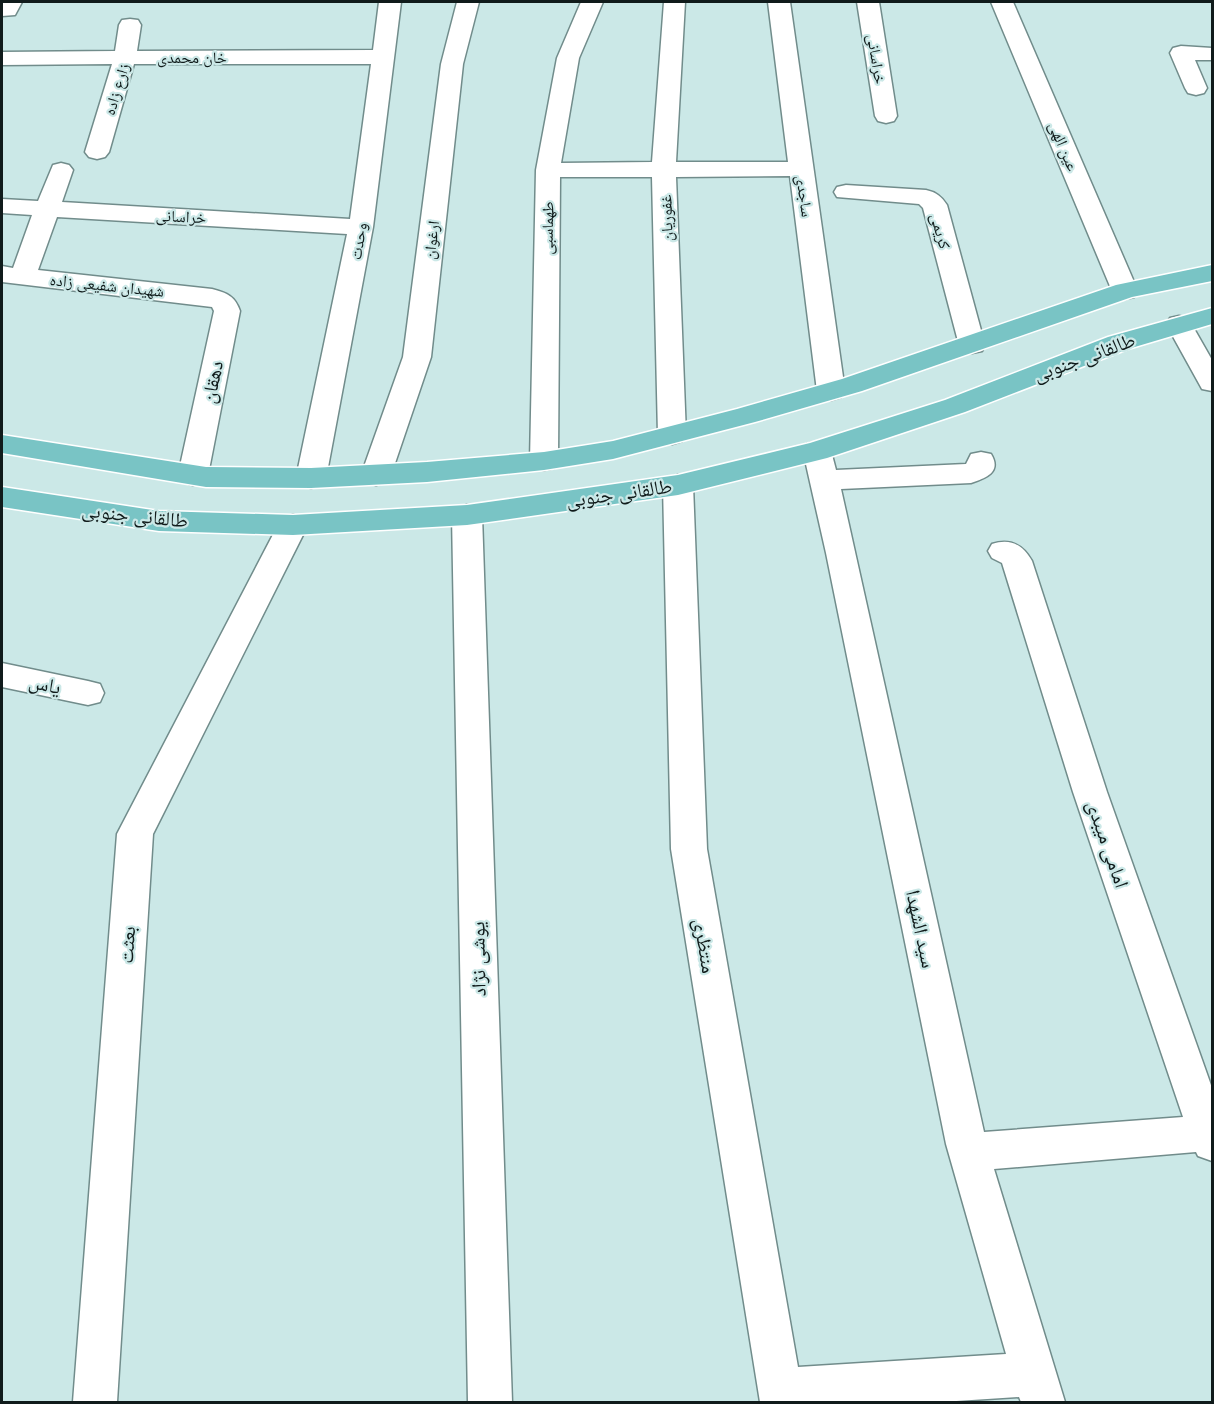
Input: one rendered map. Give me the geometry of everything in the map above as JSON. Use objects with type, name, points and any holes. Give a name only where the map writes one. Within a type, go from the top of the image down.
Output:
[{"type":"main road","points":[[2,444],[193,475],[311,478],[376,475],[544,460],[613,450],[831,391],[972,345],[1125,291],[1212,273]]},
{"type":"main road","name":"طالقانی جنوبی","points":[[2,497],[159,521],[293,525],[467,515],[820,465],[955,406],[1118,343],[1212,316]]},
{"type":"street","name":"وحدت","points":[[311,478],[361,227],[390,2]]},
{"type":"street","name":"ارغوان","points":[[376,475],[417,357],[452,64],[468,2]]},
{"type":"street","name":"طهماسبی","points":[[544,460],[548,170],[568,58],[592,2]]},
{"type":"street","name":"غفوریان","points":[[672,435],[664,169],[674,2]]},
{"type":"street","name":"ساجدی","points":[[779,2],[831,391]]},
{"type":"street","name":"خراسانی","points":[[868,2],[886,116]]},
{"type":"street","name":"عین الهی","points":[[1002,2],[1125,291]]},
{"type":"street","name":"زارع زاده","points":[[97,152],[125,58],[130,25]]},
{"type":"street","points":[[1196,88],[1181,54],[1212,54]]},
{"type":"street","name":"خان محمدی","points":[[2,58],[382,57]]},
{"type":"street","points":[[548,170],[801,169]]},
{"type":"street","points":[[12,275],[47,208],[61,170]]},
{"type":"street","name":"کریمی","points":[[846,192],[926,197],[934,205],[972,345]]},
{"type":"street","name":"خراسانی","points":[[2,206],[361,227]]},
{"type":"street","name":"شهیدان شفیعی زاده","points":[[12,275],[212,297]]},
{"type":"street","name":"دهقان","points":[[193,475],[227,311],[224,302],[212,297]]},
{"type":"street","points":[[1179,324],[1212,384]]},
{"type":"street","points":[[820,465],[971,473],[981,464]]},
{"type":"street","name":"سید الشهدا","points":[[820,465],[844,564],[968,1152],[1039,1388]]},
{"type":"street","name":"منتظری","points":[[678,485],[689,849],[782,1397]]},
{"type":"street","name":"یوشی نژاد","points":[[467,515],[490,1402]]},
{"type":"street","name":"بعثت","points":[[95,1402],[135,834],[293,525]]},
{"type":"street","name":"امامی میبدی","points":[[1003,551],[1012,554],[1017,561],[1090,792],[1210,1138]]},
{"type":"street","name":"یاس","points":[[2,675],[88,693]]},
{"type":"street","points":[[968,1152],[1210,1138]]},
{"type":"street","points":[[782,1397],[1039,1388]]}]
